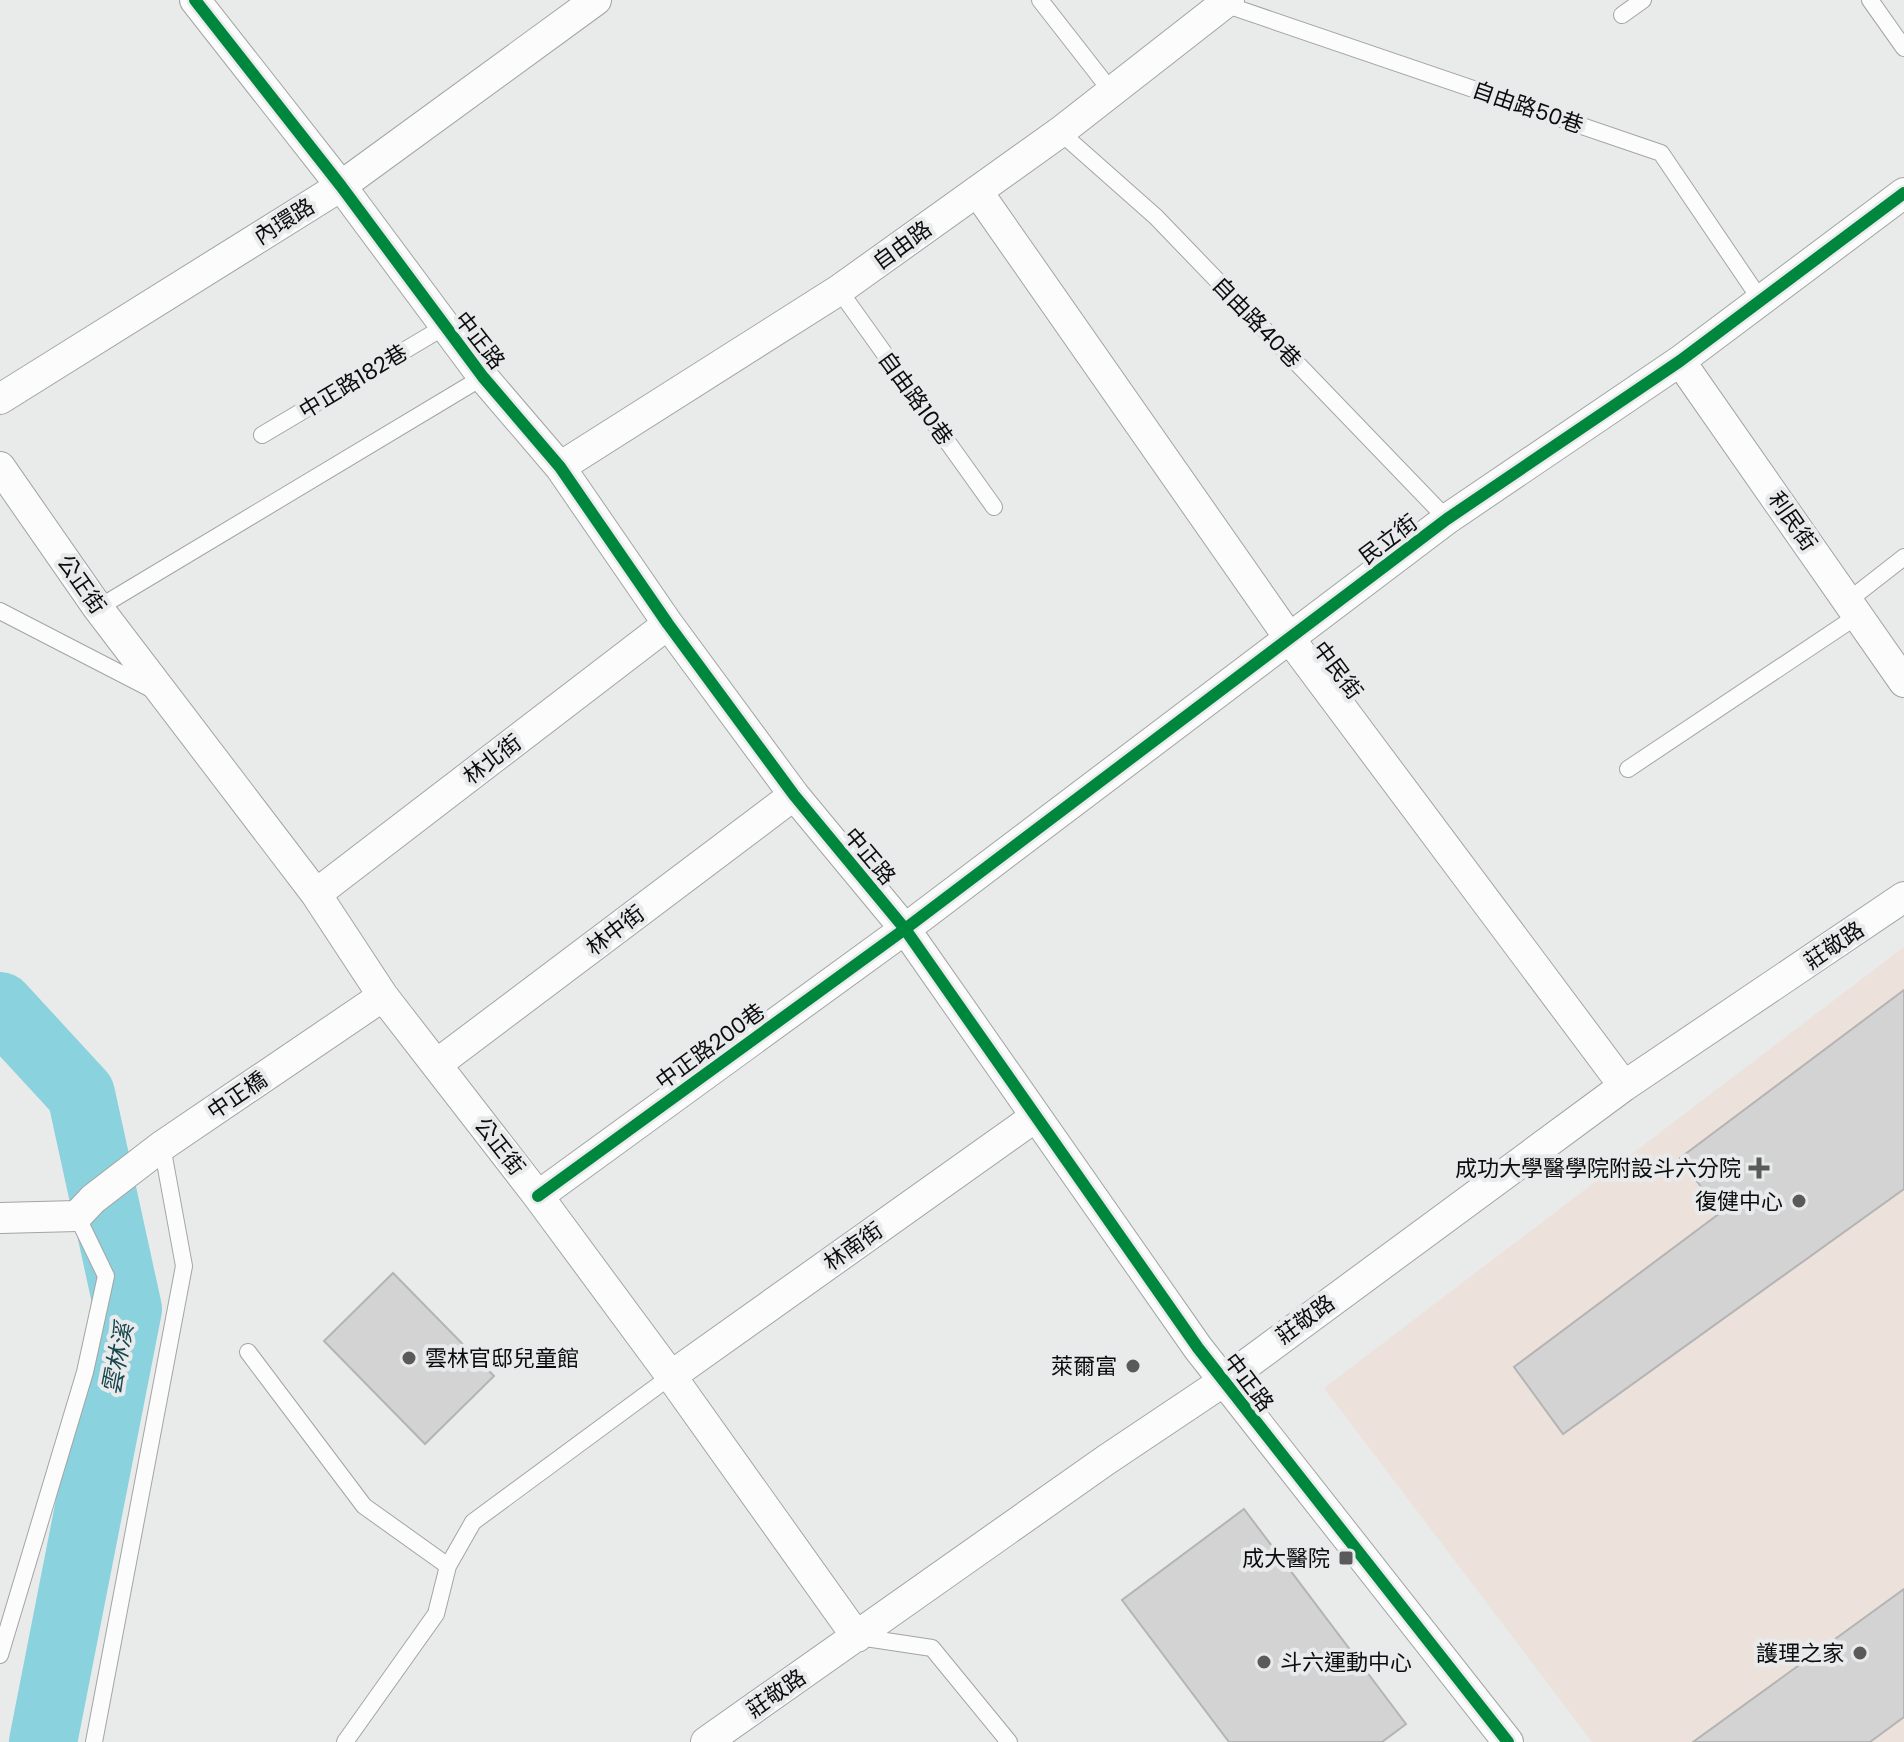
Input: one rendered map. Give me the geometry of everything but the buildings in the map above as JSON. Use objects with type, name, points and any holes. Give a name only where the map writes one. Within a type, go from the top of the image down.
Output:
[{"type":"street","name":"中正路","points":[[195,0],[341,186],[483,377],[560,467],[668,624],[794,795],[905,929],[1224,1381],[1508,1742]]},
{"type":"street","name":"內環路","points":[[0,399],[341,186],[596,0]]},
{"type":"street","name":"自由路","points":[[560,467],[839,290],[1060,132],[1226,2]]},
{"type":"street","name":"中民街","points":[[977,191],[1290,639],[1624,1086]]},
{"type":"street","name":"民立街","points":[[905,929],[1447,519],[1680,361],[1904,193]]},
{"type":"street","name":"利民街","points":[[1680,361],[1904,682]]},
{"type":"street","name":"公正街","points":[[0,467],[98,608],[316,894],[383,996],[538,1196],[857,1637]]},
{"type":"street","name":"林北街","points":[[316,894],[668,624]]},
{"type":"street","name":"林中街","points":[[437,1064],[794,795]]},
{"type":"street","name":"莊敬路","points":[[706,1742],[1224,1381],[1624,1086],[1904,897]]},
{"type":"street","name":"中正路200巷","points":[[538,1196],[905,929]]},
{"type":"street","name":"中正橋","points":[[85,1207],[161,1147],[383,996]]},
{"type":"street","name":"林南街","points":[[671,1376],[1035,1117]]},
{"type":"street","points":[[0,1218],[85,1207]]},
{"type":"lane","points":[[1040,0],[1111,91]]},
{"type":"lane","points":[[1622,15],[1643,0]]},
{"type":"lane","points":[[1870,0],[1904,48]]},
{"type":"lane","name":"自由路50巷","points":[[1226,2],[1661,153],[1762,302]]},
{"type":"lane","name":"自由路40巷","points":[[1060,132],[1156,217],[1447,519]]},
{"type":"lane","name":"自由路10巷","points":[[839,290],[994,507]]},
{"type":"lane","name":"中正路182巷","points":[[262,435],[444,327]]},
{"type":"lane","points":[[98,608],[483,377]]},
{"type":"lane","points":[[1628,769],[1854,607],[1904,557]]},
{"type":"lane","name":"公正街","points":[[0,611],[167,698]]},
{"type":"lane","points":[[94,1742],[184,1266],[161,1147]]},
{"type":"lane","points":[[0,1655],[85,1372],[106,1276],[85,1207]]},
{"type":"lane","points":[[248,1352],[364,1506],[448,1566]]},
{"type":"lane","points":[[345,1742],[436,1614],[448,1566],[473,1522],[671,1376]]},
{"type":"lane","points":[[857,1637],[932,1648],[1009,1742]]},
{"type":"shaded area","name":"成功大學醫學院附設斗六分院","points":[[1904,947],[1904,1742],[1592,1742],[1324,1388]]},
{"type":"waterway","name":"雲林溪","points":[[0,1006],[81,1094],[128,1309],[43,1742]]},
{"type":"cycle path","points":[[195,0],[341,186],[483,377],[560,467],[668,624],[794,795],[905,929],[1198,1348],[1508,1742]]},
{"type":"cycle path","points":[[538,1196],[905,929],[1447,519],[1680,361],[1904,193]]},
{"type":"place","name":"成功大學醫學院附設斗六分院","points":[[1759,1168]]},
{"type":"place","name":"復健中心","points":[[1799,1201]]},
{"type":"place","name":"雲林官邸兒童館","points":[[409,1358]]},
{"type":"place","name":"萊爾富","points":[[1133,1366]]},
{"type":"place","name":"成大醫院","points":[[1346,1558]]},
{"type":"place","name":"護理之家","points":[[1860,1653]]},
{"type":"place","name":"斗六運動中心","points":[[1264,1662]]}]
